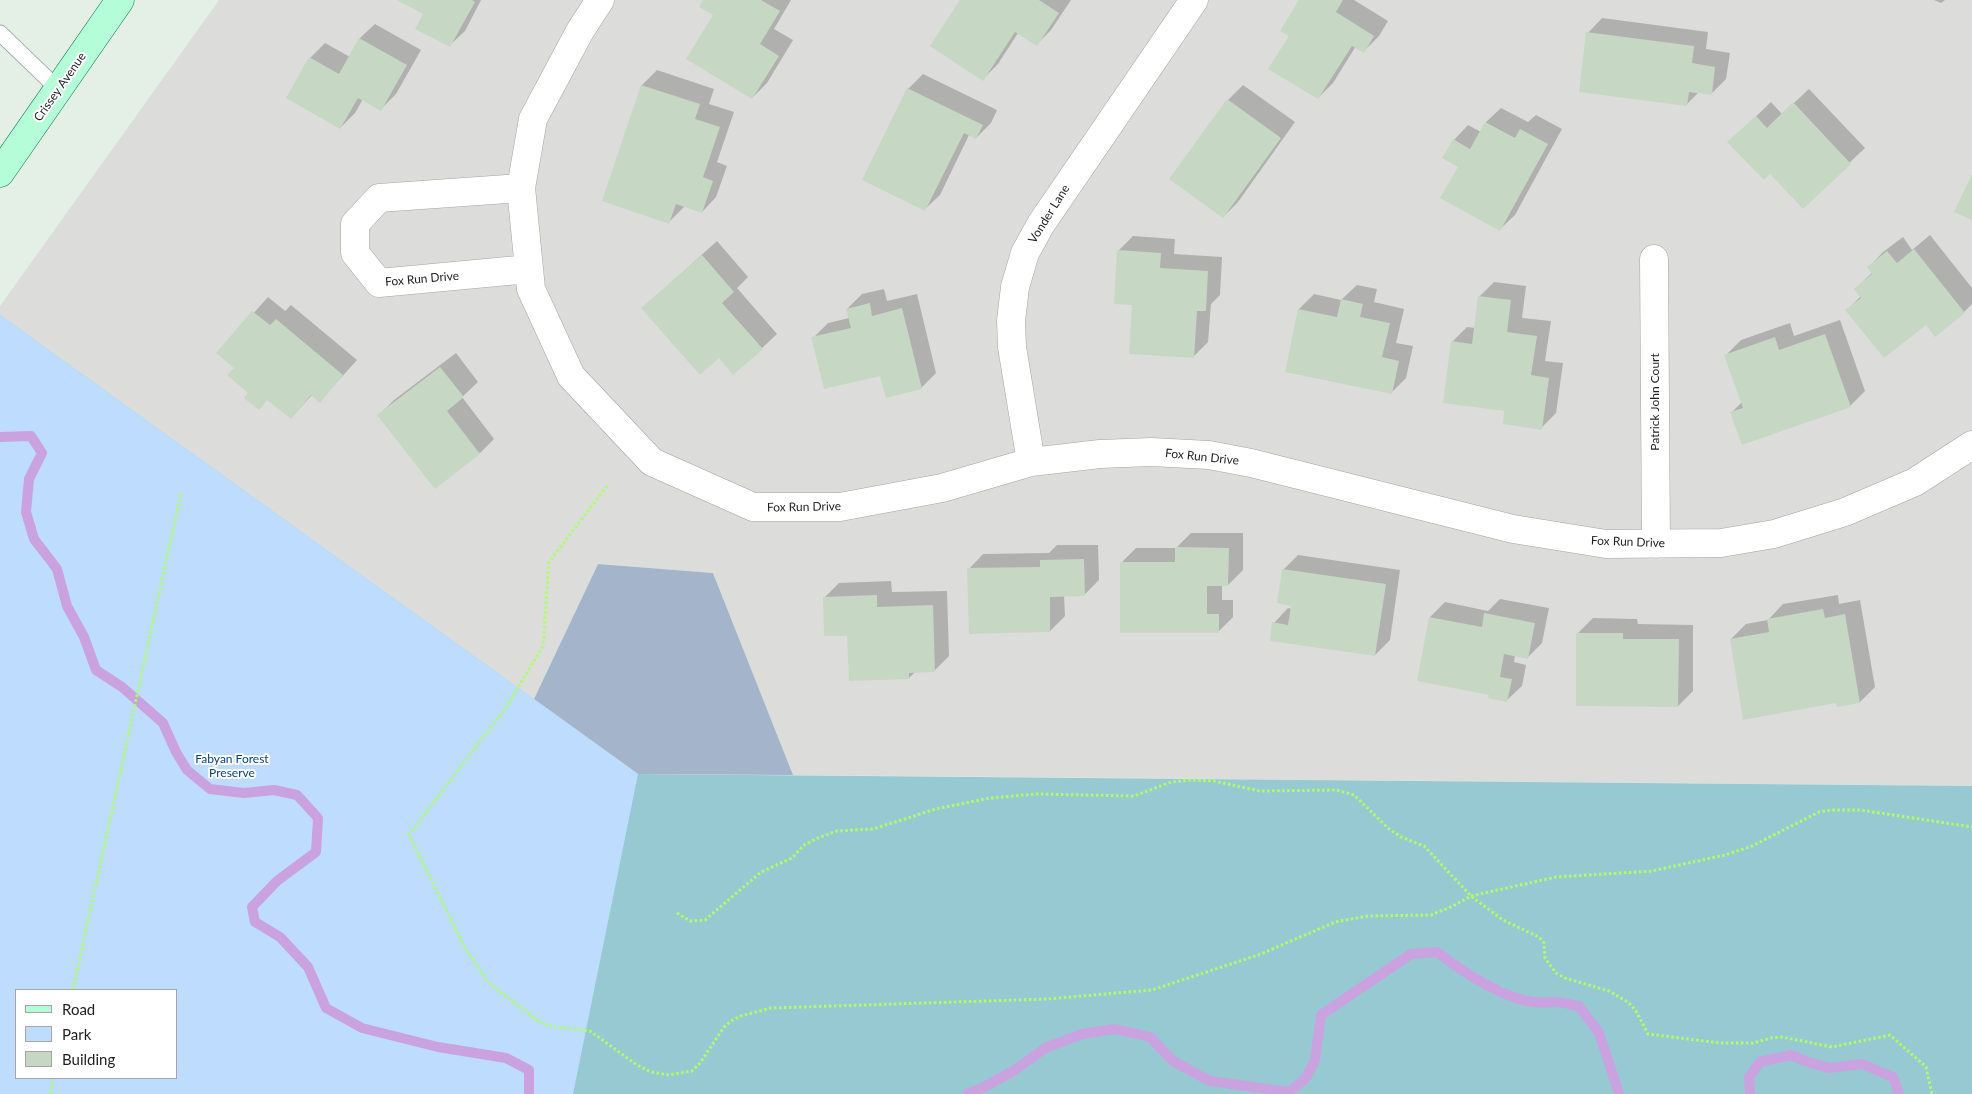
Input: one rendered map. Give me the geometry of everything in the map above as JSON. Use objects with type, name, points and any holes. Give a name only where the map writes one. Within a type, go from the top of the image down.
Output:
[{"type":"main road","name":"Crissey Avenue","points":[[0,173],[120,0]]},
{"type":"street","name":"Fox Run Drive","points":[[600,0],[580,31],[533,119],[521,188],[531,288],[571,376],[652,462],[753,507],[840,507],[942,488],[1031,462],[1100,454],[1151,452],[1209,455],[1251,462],[1513,529],[1606,544],[1730,542],[1774,534],[1845,512],[1915,482],[1972,445]]},
{"type":"street","name":"Vonder Lane","points":[[1031,462],[1012,347],[1010,321],[1015,287],[1025,253],[1041,224],[1194,0]]},
{"type":"street","name":"Fox Run Drive","points":[[521,188],[379,198],[355,224],[355,253],[379,283],[529,269]]},
{"type":"street","name":"Patrick John Court","points":[[1654,259],[1656,544]]},
{"type":"lane","points":[[0,33],[58,90]]},
{"type":"path","points":[[607,486],[549,562],[543,646],[507,706],[409,835],[466,950],[490,984],[538,1022],[550,1026],[590,1031],[637,1065],[651,1072],[669,1075],[692,1071],[700,1063],[724,1027],[731,1021],[741,1016],[771,1008],[1047,1000],[1152,990],[1261,954],[1335,922],[1368,916],[1431,915],[1471,896],[1556,877],[1652,871],[1725,855],[1752,846],[1819,812],[1860,810],[1972,827]]},
{"type":"path","points":[[73,989],[181,493]]},
{"type":"path","points":[[677,913],[690,920],[705,920],[761,872],[792,858],[804,846],[820,837],[837,831],[874,829],[936,809],[990,798],[1038,794],[1134,796],[1171,782],[1190,780],[1214,781],[1260,791],[1337,790],[1350,792],[1389,829],[1401,837],[1424,846],[1471,896],[1503,920],[1539,937],[1544,943],[1545,958],[1556,973],[1565,978],[1609,991],[1628,1002],[1636,1011],[1648,1034],[1720,1043],[1752,1042],[1782,1037],[1832,1047],[1890,1035],[1926,1067],[1932,1094]]},
{"type":"path","points":[[50,1094],[54,1079]]},
{"type":"shaded area","points":[[219,0],[1972,0],[1972,786],[793,775],[713,573],[598,564],[534,699],[0,315],[0,306]]},
{"type":"shaded area","points":[[598,564],[713,573],[793,775],[638,774],[534,699]]},
{"type":"green space","points":[[0,315],[638,774],[1972,786],[1972,1094],[0,1094]]},
{"type":"green space","name":"Fabyan Forest Preserve","points":[[0,315],[638,774],[573,1094],[0,1094]]},
{"type":"building","points":[[397,0],[472,0],[475,2],[450,47],[415,29],[423,14]]},
{"type":"building","points":[[703,0],[761,0],[780,11],[760,44],[779,56],[752,99],[686,59],[713,15],[699,7]]},
{"type":"building","points":[[960,0],[1039,0],[1059,13],[1037,46],[1015,32],[983,81],[930,46]]},
{"type":"building","points":[[1299,0],[1343,0],[1336,12],[1374,36],[1364,53],[1352,46],[1318,99],[1268,69],[1289,36],[1280,31]]},
{"type":"building","points":[[1586,32],[1694,46],[1692,63],[1715,67],[1712,95],[1689,92],[1687,106],[1579,92]]},
{"type":"building","points":[[359,38],[407,65],[381,111],[358,98],[340,129],[286,98],[309,57],[339,74]]},
{"type":"building","points":[[641,85],[700,104],[695,119],[720,127],[703,177],[713,181],[702,213],[676,204],[669,224],[602,201]]},
{"type":"building","points":[[907,88],[983,125],[976,139],[964,133],[925,211],[862,180]]},
{"type":"building","points":[[1227,99],[1281,138],[1223,218],[1169,179]]},
{"type":"building","points":[[1793,102],[1851,164],[1803,209],[1770,174],[1764,180],[1727,142],[1756,116],[1767,128]]},
{"type":"building","points":[[1485,122],[1515,138],[1520,129],[1548,144],[1500,231],[1440,198],[1458,167],[1442,158],[1453,139],[1470,149]]},
{"type":"building","points":[[1972,174],[1972,220],[1954,212]]},
{"type":"building","points":[[1914,249],[1965,313],[1935,337],[1926,325],[1884,358],[1845,310],[1861,298],[1854,289],[1872,274],[1867,267],[1887,251],[1897,263]]},
{"type":"building","points":[[1117,250],[1161,253],[1160,268],[1208,271],[1206,311],[1197,311],[1194,358],[1129,354],[1132,305],[1114,304]]},
{"type":"building","points":[[702,255],[734,292],[722,303],[763,349],[733,375],[719,358],[700,375],[641,308]]},
{"type":"building","points":[[1478,296],[1511,300],[1507,332],[1537,336],[1531,375],[1549,378],[1542,430],[1503,424],[1504,411],[1443,403],[1451,341],[1472,344]]},
{"type":"building","points":[[1341,299],[1363,304],[1360,317],[1390,323],[1382,357],[1399,361],[1392,394],[1285,372],[1298,309],[1337,317]]},
{"type":"building","points":[[870,303],[872,316],[902,308],[922,389],[886,398],[880,376],[824,389],[811,337],[851,328],[846,309]]},
{"type":"building","points":[[252,311],[270,325],[276,319],[343,375],[320,403],[311,395],[291,419],[267,400],[259,410],[244,398],[248,393],[227,375],[234,368],[216,353]]},
{"type":"building","points":[[1825,334],[1851,407],[1742,445],[1730,412],[1743,408],[1724,355],[1775,337],[1779,350]]},
{"type":"building","points":[[440,367],[464,397],[447,411],[480,454],[435,489],[377,415]]},
{"type":"building","points":[[1175,547],[1229,548],[1228,586],[1207,586],[1207,614],[1219,614],[1219,633],[1120,633],[1120,562],[1175,562]]},
{"type":"building","points":[[1084,559],[1085,596],[1050,597],[1050,632],[969,634],[967,568],[1040,567],[1040,560]]},
{"type":"building","points":[[1282,569],[1386,584],[1375,656],[1270,641],[1272,622],[1288,625],[1291,606],[1277,603]]},
{"type":"building","points":[[877,595],[877,607],[933,605],[935,672],[909,673],[909,679],[849,681],[847,636],[824,636],[823,597]]},
{"type":"building","points":[[1823,609],[1825,618],[1845,614],[1860,703],[1837,707],[1836,703],[1743,720],[1730,639],[1769,632],[1767,619]]},
{"type":"building","points":[[1484,613],[1535,623],[1528,659],[1504,654],[1500,677],[1512,679],[1507,702],[1488,698],[1489,695],[1417,681],[1429,617],[1482,627]]},
{"type":"building","points":[[1576,633],[1623,633],[1623,639],[1679,639],[1678,707],[1576,706]]},
{"type":"waterway","points":[[0,437],[31,436],[42,453],[29,479],[26,512],[34,539],[57,569],[67,606],[84,637],[96,670],[122,687],[163,723],[176,752],[187,770],[210,789],[244,793],[274,790],[297,795],[318,818],[316,852],[277,881],[252,907],[255,922],[280,937],[308,967],[326,1008],[362,1028],[438,1047],[506,1058],[529,1070],[529,1094]]},
{"type":"waterway","points":[[967,1094],[1015,1070],[1045,1048],[1082,1034],[1115,1029],[1150,1037],[1173,1061],[1210,1081],[1289,1092],[1306,1078],[1315,1060],[1321,1015],[1411,954],[1437,952],[1482,983],[1507,995],[1533,1002],[1559,1002],[1579,1006],[1599,1033],[1619,1094]]},
{"type":"waterway","points":[[1750,1094],[1749,1077],[1760,1062],[1791,1055],[1829,1068],[1862,1064],[1893,1077],[1899,1094]]}]
